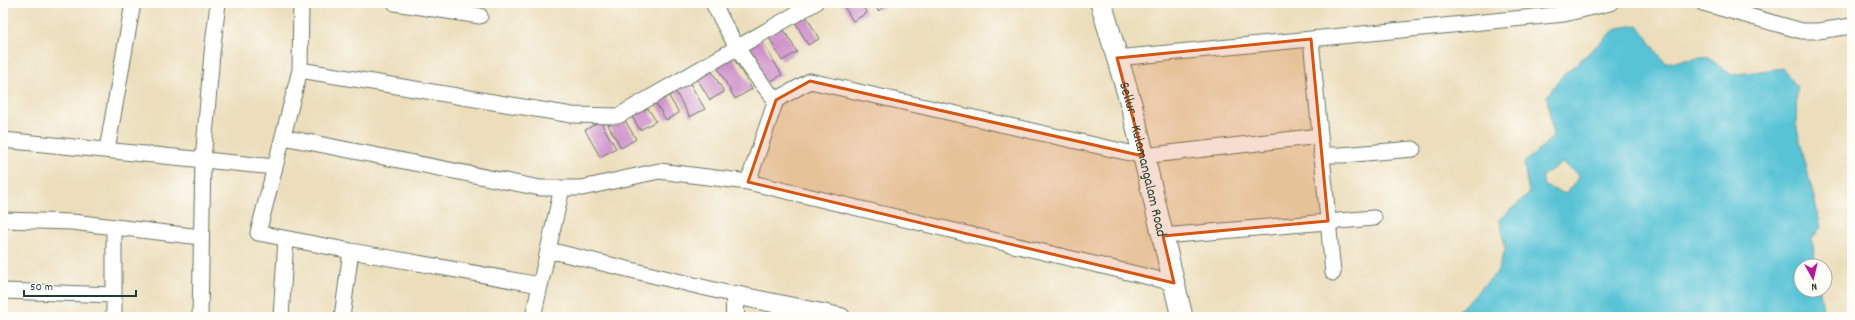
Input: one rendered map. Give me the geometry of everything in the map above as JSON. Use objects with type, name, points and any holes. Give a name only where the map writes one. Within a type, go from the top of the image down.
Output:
[{"type":"main road","name":"Sellur - Kulamangalam Road","points":[[1101,3],[1143,156],[1182,317]]},
{"type":"street","points":[[107,150],[133,3]]},
{"type":"street","points":[[200,317],[203,160],[212,53],[218,3]]},
{"type":"street","points":[[301,3],[300,70],[258,233],[540,285]]},
{"type":"street","points":[[395,3],[480,16]]},
{"type":"street","points":[[713,3],[736,47],[760,83],[776,100]]},
{"type":"street","points":[[300,70],[572,115],[618,116],[815,3]]},
{"type":"street","points":[[1117,58],[1564,14],[1610,3]]},
{"type":"street","points":[[1703,3],[1802,31],[1818,31],[1852,26]]},
{"type":"street","points":[[1311,39],[1333,273]]},
{"type":"street","points":[[748,182],[776,100],[810,81],[1143,156],[1320,136]]},
{"type":"street","points":[[283,137],[540,188],[582,188],[659,171],[748,182],[1174,283]]},
{"type":"street","points":[[3,140],[276,167]]},
{"type":"street","points":[[1321,155],[1342,155],[1413,149]]},
{"type":"street","points":[[533,317],[562,188]]},
{"type":"street","points":[[1163,236],[1374,218]]},
{"type":"street","points":[[3,220],[72,222],[201,237]]},
{"type":"street","points":[[114,227],[114,317]]},
{"type":"street","points":[[281,317],[286,238]]},
{"type":"street","points":[[548,250],[817,315],[841,317]]},
{"type":"street","points":[[342,317],[351,251]]},
{"type":"street","points":[[3,291],[114,295]]},
{"type":"street","points":[[734,317],[735,295]]},
{"type":"highlighted area","points":[[1311,39],[1328,221],[1163,236],[1174,283],[748,182],[776,100],[810,81],[1143,156],[1117,58]]},
{"type":"water","points":[[1638,25],[1665,63],[1707,57],[1731,75],[1783,68],[1797,87],[1796,124],[1821,227],[1812,239],[1815,258],[1793,258],[1793,298],[1821,298],[1823,311],[1818,317],[1461,317],[1460,309],[1497,272],[1505,250],[1500,219],[1529,194],[1524,163],[1553,137],[1547,96],[1560,78],[1617,28]],"holes":[[[1562,163],[1580,176],[1566,194],[1544,186],[1542,176]]]},
{"type":"building","points":[[842,3],[861,3],[867,13],[853,21]]},
{"type":"building","points":[[873,3],[889,3],[889,4],[878,11]]},
{"type":"building","points":[[804,12],[819,39],[808,45],[793,18]]},
{"type":"building","points":[[781,25],[797,52],[782,61],[767,34]]},
{"type":"building","points":[[760,38],[782,75],[766,84],[744,47]]},
{"type":"building","points":[[732,56],[752,89],[735,99],[716,65]]},
{"type":"building","points":[[709,66],[724,92],[710,100],[694,74]]},
{"type":"building","points":[[686,77],[705,109],[690,117],[672,86]]},
{"type":"building","points":[[667,93],[679,113],[666,120],[654,100]]},
{"type":"building","points":[[645,104],[656,121],[640,130],[630,113]]},
{"type":"building","points":[[623,117],[636,139],[621,148],[608,125]]},
{"type":"building","points":[[600,121],[616,148],[600,157],[585,130]]}]
